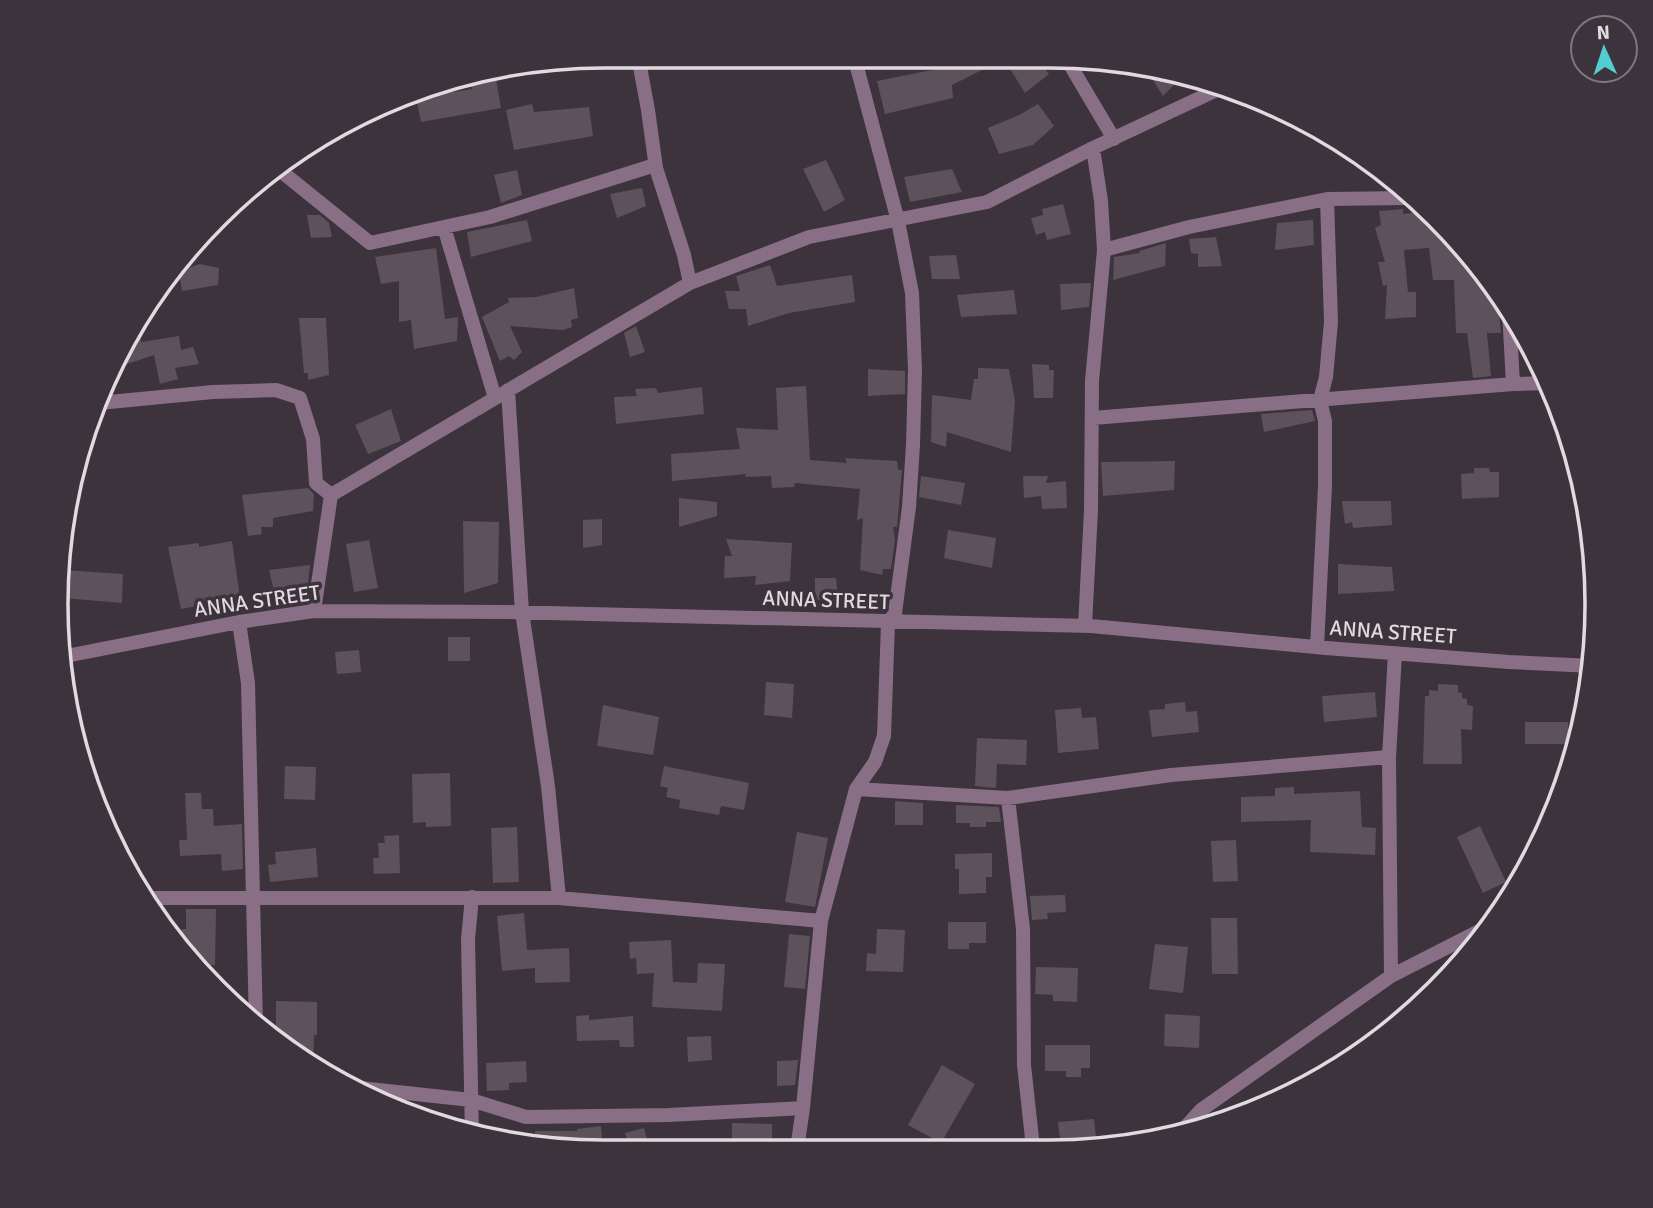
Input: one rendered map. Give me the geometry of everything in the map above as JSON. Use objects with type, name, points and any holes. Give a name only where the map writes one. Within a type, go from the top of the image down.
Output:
[{"type":"street","points":[[640,68],[649,110],[655,165],[684,255],[690,283]]},
{"type":"street","points":[[798,1140],[821,921],[856,789],[875,762],[884,736],[888,623],[895,613],[909,507],[915,370],[912,293],[898,221],[857,68]]},
{"type":"street","points":[[1072,69],[1114,139]]},
{"type":"street","points":[[331,495],[690,283],[809,237],[987,202],[1209,94]]},
{"type":"street","points":[[1085,626],[1093,418],[1091,381],[1104,250],[1101,201],[1093,148]]},
{"type":"street","points":[[285,174],[370,243],[490,218],[655,165]]},
{"type":"street","points":[[1104,250],[1189,227],[1327,199],[1398,198]]},
{"type":"street","points":[[1317,647],[1325,486],[1325,421],[1320,400],[1326,377],[1331,322],[1327,199]]},
{"type":"street","points":[[444,227],[495,398]]},
{"type":"street","points":[[1510,331],[1513,384]]},
{"type":"street","points":[[1093,418],[1537,383]]},
{"type":"street","points":[[108,402],[213,391],[276,390],[300,398],[313,439],[316,483],[331,495]]},
{"type":"street","points":[[508,390],[522,612],[548,786],[559,898]]},
{"type":"street","points":[[314,611],[331,495]]},
{"type":"street","name":"ANNA STREET","points":[[71,655],[239,622],[314,611],[522,612],[1085,626],[1317,647],[1581,665]]},
{"type":"street","points":[[239,622],[247,682],[256,1011]]},
{"type":"street","points":[[1391,976],[1389,757],[1395,653]]},
{"type":"street","points":[[856,789],[1007,798],[1171,775],[1389,757]]},
{"type":"street","points":[[1007,798],[1023,929],[1024,1065],[1032,1140]]},
{"type":"street","points":[[472,897],[468,939],[472,1123]]},
{"type":"street","points":[[157,898],[559,898],[821,921]]},
{"type":"street","points":[[1193,1119],[1202,1110],[1391,976],[1469,936]]},
{"type":"street","points":[[380,1090],[471,1100],[526,1117],[669,1115],[803,1108]]},
{"type":"building","points":[[942,68],[986,68],[952,85],[953,98],[885,114],[877,81]]},
{"type":"building","points":[[1010,68],[1044,68],[1049,74],[1025,93]]},
{"type":"building","points":[[1152,79],[1175,84],[1163,96]]},
{"type":"building","points":[[496,80],[501,108],[421,122],[417,102],[443,94],[472,89],[471,86]]},
{"type":"building","points":[[532,104],[534,112],[589,107],[593,136],[514,150],[506,110]]},
{"type":"building","points":[[1038,104],[1054,126],[1033,145],[999,154],[988,128]]},
{"type":"building","points":[[826,160],[845,200],[824,212],[803,169]]},
{"type":"building","points":[[952,169],[962,192],[910,202],[904,177]]},
{"type":"building","points":[[517,170],[522,195],[501,203],[494,175]]},
{"type":"building","points":[[642,188],[646,206],[617,218],[610,194]]},
{"type":"building","points":[[1063,204],[1071,234],[1047,240],[1045,232],[1036,235],[1031,218],[1043,215],[1042,209]]},
{"type":"building","points":[[1403,209],[1403,214],[1415,213],[1452,251],[1494,306],[1499,314],[1501,333],[1487,333],[1491,376],[1473,378],[1467,333],[1456,333],[1454,280],[1433,280],[1429,248],[1404,250],[1408,292],[1416,292],[1416,317],[1385,319],[1387,285],[1383,286],[1378,262],[1385,262],[1375,228],[1381,225],[1379,211]]},
{"type":"building","points":[[307,215],[320,215],[329,223],[332,237],[311,238]]},
{"type":"building","points":[[527,220],[532,241],[471,257],[467,232]]},
{"type":"building","points":[[1313,220],[1314,245],[1275,250],[1277,223]]},
{"type":"building","points":[[1216,237],[1222,266],[1198,267],[1198,254],[1191,253],[1189,239]]},
{"type":"building","points":[[1166,243],[1165,266],[1113,280],[1114,257],[1140,253],[1139,251]]},
{"type":"building","points":[[436,248],[445,319],[458,317],[457,341],[414,349],[411,320],[399,322],[399,281],[381,284],[375,257]]},
{"type":"building","points":[[956,255],[960,279],[932,279],[929,256]]},
{"type":"building","points":[[200,264],[219,268],[218,285],[182,291],[180,277],[187,268]]},
{"type":"building","points":[[770,265],[777,286],[852,275],[855,302],[789,313],[748,326],[746,309],[729,309],[725,291],[740,291],[736,276]]},
{"type":"building","points":[[1091,283],[1089,307],[1061,310],[1060,284]]},
{"type":"building","points":[[574,288],[578,318],[571,320],[572,327],[563,330],[510,326],[522,352],[514,360],[509,356],[500,361],[482,317],[509,302],[508,298],[536,297]]},
{"type":"building","points":[[1014,290],[1017,314],[961,317],[957,295]]},
{"type":"building","points":[[299,318],[326,318],[329,375],[308,380],[308,373],[304,373]]},
{"type":"building","points":[[636,326],[645,352],[630,357],[624,333]]},
{"type":"building","points":[[140,336],[141,342],[179,336],[181,350],[193,347],[199,364],[175,368],[178,379],[160,384],[154,355],[125,365]]},
{"type":"building","points":[[1032,364],[1049,365],[1049,370],[1054,370],[1053,398],[1034,398]]},
{"type":"building","points":[[978,368],[1009,369],[1015,401],[1011,452],[947,432],[946,447],[931,442],[932,395],[971,400],[974,379],[978,379]]},
{"type":"building","points":[[868,369],[905,371],[905,394],[868,396]]},
{"type":"building","points":[[806,386],[810,460],[847,463],[845,458],[897,461],[898,470],[902,470],[897,527],[893,527],[895,540],[891,569],[883,569],[882,575],[860,570],[863,518],[857,520],[860,489],[795,483],[794,487],[772,488],[771,476],[745,477],[746,474],[672,481],[671,454],[740,449],[736,428],[778,430],[776,388]]},
{"type":"building","points":[[702,387],[704,414],[616,424],[614,397],[637,396],[635,389],[656,388],[658,393]]},
{"type":"building","points":[[391,409],[401,441],[368,454],[355,425]]},
{"type":"building","points":[[1312,410],[1315,421],[1264,432],[1261,414]]},
{"type":"building","points":[[1175,461],[1174,490],[1103,496],[1101,462]]},
{"type":"building","points":[[1474,468],[1489,468],[1490,472],[1499,472],[1499,497],[1462,499],[1461,474],[1474,473]]},
{"type":"building","points":[[921,476],[965,483],[961,505],[919,497]]},
{"type":"building","points":[[1023,476],[1048,476],[1046,483],[1066,481],[1067,508],[1042,509],[1041,496],[1024,498]]},
{"type":"building","points":[[308,488],[314,494],[313,511],[273,518],[273,527],[261,527],[262,534],[248,536],[242,495]]},
{"type":"building","points":[[679,498],[717,502],[717,516],[679,527]]},
{"type":"building","points":[[1342,501],[1391,501],[1392,525],[1353,528],[1352,522],[1345,524]]},
{"type":"building","points":[[602,519],[602,545],[583,548],[583,520]]},
{"type":"building","points":[[463,521],[499,522],[498,583],[464,593]]},
{"type":"building","points":[[948,530],[996,538],[992,568],[944,558]]},
{"type":"building","points":[[726,539],[792,543],[790,581],[755,585],[756,576],[724,578],[725,556],[732,556]]},
{"type":"building","points":[[369,540],[378,588],[354,592],[346,544]]},
{"type":"building","points":[[232,541],[240,598],[214,606],[213,603],[181,609],[168,547],[199,543],[199,547]]},
{"type":"building","points":[[1338,564],[1392,567],[1394,591],[1338,594]]},
{"type":"building","points":[[310,565],[308,583],[274,591],[269,570]]},
{"type":"building","points":[[69,570],[123,574],[122,603],[68,598]]},
{"type":"building","points":[[815,578],[836,578],[838,600],[815,600]]},
{"type":"building","points":[[448,637],[470,637],[470,661],[448,661]]},
{"type":"building","points":[[359,650],[361,672],[337,674],[335,652]]},
{"type":"building","points":[[766,682],[794,684],[792,718],[764,715]]},
{"type":"building","points":[[1438,684],[1458,685],[1458,692],[1462,693],[1462,698],[1467,699],[1467,705],[1473,706],[1472,730],[1461,729],[1462,764],[1423,764],[1425,696],[1429,696],[1429,690],[1438,691]]},
{"type":"building","points":[[1375,692],[1377,717],[1324,722],[1322,696]]},
{"type":"building","points":[[1185,702],[1186,712],[1197,711],[1199,732],[1152,737],[1149,710],[1165,709],[1165,704]]},
{"type":"building","points":[[603,705],[659,717],[653,755],[597,746]]},
{"type":"building","points":[[1081,708],[1082,718],[1096,717],[1099,749],[1058,753],[1055,710]]},
{"type":"building","points":[[1525,722],[1568,722],[1566,744],[1525,744]]},
{"type":"building","points":[[977,738],[1027,740],[1026,765],[997,764],[996,788],[975,786]]},
{"type":"building","points":[[285,766],[316,767],[315,800],[284,799]]},
{"type":"building","points":[[664,766],[749,783],[744,810],[721,806],[719,815],[679,808],[680,800],[666,797],[668,788],[660,786]]},
{"type":"building","points":[[450,773],[451,826],[426,827],[426,822],[413,823],[412,774]]},
{"type":"building","points":[[1294,787],[1294,794],[1360,791],[1362,827],[1376,828],[1375,855],[1310,852],[1311,820],[1241,822],[1241,797],[1275,796],[1275,788]]},
{"type":"building","points":[[185,793],[201,793],[202,809],[213,809],[214,826],[242,824],[243,869],[222,871],[221,854],[180,856],[179,840],[187,840]]},
{"type":"building","points":[[895,801],[923,803],[923,825],[895,825]]},
{"type":"building","points":[[956,805],[999,807],[1001,822],[986,822],[986,827],[970,827],[970,823],[956,823]]},
{"type":"building","points":[[1480,826],[1506,882],[1483,893],[1457,837]]},
{"type":"building","points":[[517,827],[519,882],[493,883],[491,828]]},
{"type":"building","points":[[797,832],[828,838],[815,907],[785,902]]},
{"type":"building","points":[[399,835],[400,873],[374,874],[373,858],[379,858],[378,843],[385,843],[384,836]]},
{"type":"building","points":[[1236,840],[1238,881],[1213,882],[1211,841]]},
{"type":"building","points":[[316,848],[318,877],[270,882],[268,865],[276,864],[275,852]]},
{"type":"building","points":[[992,853],[992,877],[986,877],[986,893],[959,894],[959,869],[955,869],[955,854]]},
{"type":"building","points":[[1065,895],[1066,912],[1047,913],[1048,919],[1032,920],[1030,896]]},
{"type":"building","points":[[186,909],[216,909],[215,965],[208,965],[182,933],[182,929],[186,929]]},
{"type":"building","points":[[524,913],[527,950],[569,948],[570,982],[535,983],[535,968],[502,971],[497,916]]},
{"type":"building","points":[[1211,918],[1237,918],[1238,974],[1212,974]]},
{"type":"building","points":[[948,922],[986,922],[986,943],[969,943],[969,949],[948,949]]},
{"type":"building","points":[[877,929],[905,930],[903,972],[866,971],[867,953],[876,954]]},
{"type":"building","points":[[789,934],[810,936],[805,989],[784,987]]},
{"type":"building","points":[[671,940],[673,982],[697,983],[698,963],[725,964],[722,1011],[652,1007],[654,973],[637,974],[636,958],[630,959],[629,942]]},
{"type":"building","points":[[1155,944],[1188,947],[1183,993],[1149,989]]},
{"type":"building","points":[[1036,967],[1078,968],[1077,1002],[1053,1001],[1053,995],[1035,994]]},
{"type":"building","points":[[276,1001],[317,1002],[317,1035],[314,1035],[313,1054],[276,1027]]},
{"type":"building","points":[[1165,1014],[1200,1016],[1199,1048],[1164,1046]]},
{"type":"building","points":[[589,1015],[589,1020],[633,1016],[634,1047],[620,1047],[619,1040],[577,1041],[576,1016]]},
{"type":"building","points":[[711,1036],[712,1060],[688,1062],[687,1037]]},
{"type":"building","points":[[1045,1045],[1090,1045],[1090,1068],[1081,1068],[1081,1077],[1066,1077],[1066,1071],[1045,1071]]},
{"type":"building","points":[[798,1060],[795,1085],[777,1086],[777,1061]]},
{"type":"building","points":[[526,1061],[527,1082],[509,1083],[509,1090],[487,1091],[486,1063]]},
{"type":"building","points":[[942,1065],[975,1084],[943,1140],[936,1140],[908,1125]]},
{"type":"building","points":[[1094,1119],[1096,1138],[1060,1140],[1058,1122]]},
{"type":"building","points":[[732,1123],[772,1124],[772,1140],[732,1140]]},
{"type":"building","points":[[601,1126],[602,1140],[535,1135],[535,1131]]},
{"type":"building","points":[[644,1128],[647,1140],[627,1140],[625,1133]]}]
